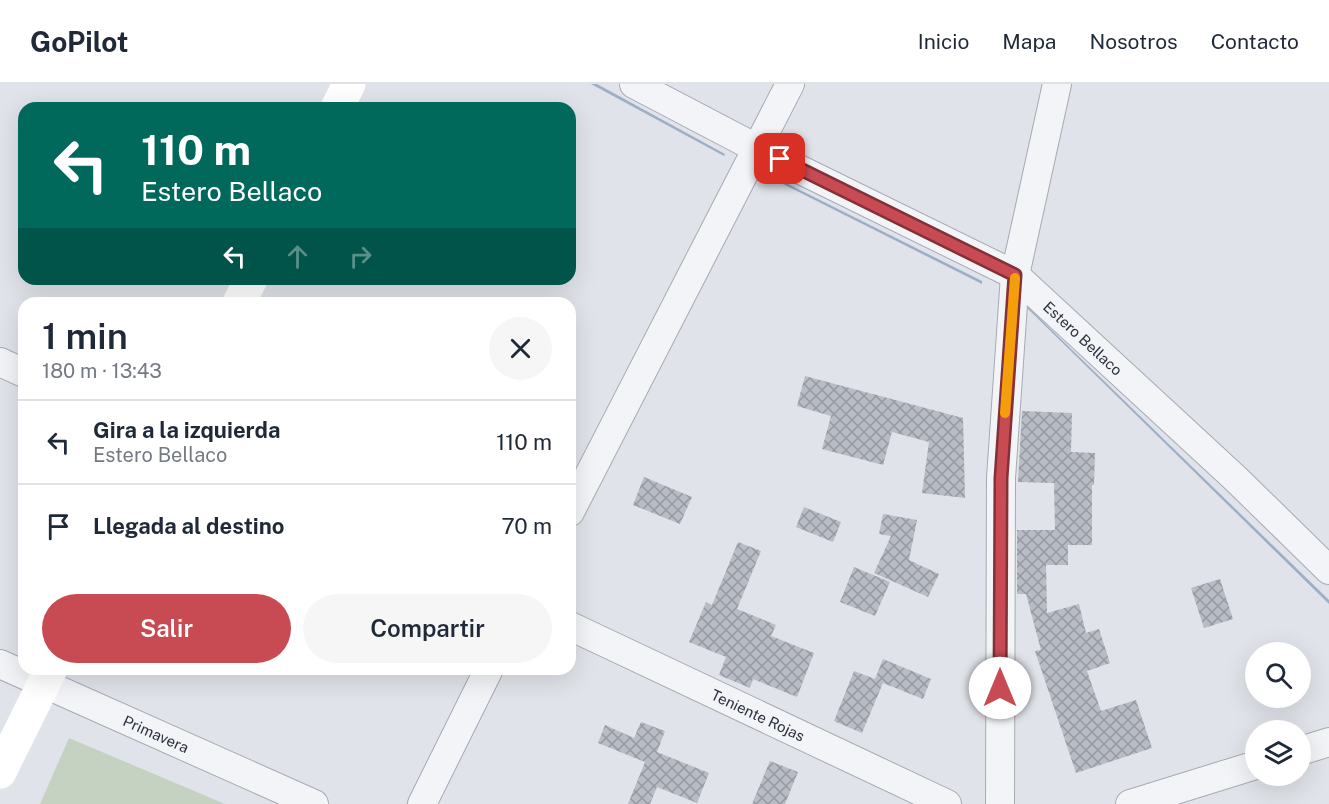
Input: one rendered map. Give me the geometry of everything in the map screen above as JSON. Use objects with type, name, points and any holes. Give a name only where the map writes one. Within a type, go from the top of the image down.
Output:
[{"type":"main road","points":[[340,102],[349,84]]},
{"type":"main road","points":[[0,772],[48,676]]},
{"type":"street","name":"Estero Bellaco","points":[[634,84],[758,149],[1015,275],[1236,479],[1329,570]]},
{"type":"street","points":[[576,500],[790,84]]},
{"type":"street","points":[[1000,804],[1001,478],[1015,275],[1057,84]]},
{"type":"street","points":[[0,362],[18,370]]},
{"type":"street","name":"Teniente Rojas","points":[[576,629],[946,804]]},
{"type":"street","name":"Primavera","points":[[0,664],[18,668]]},
{"type":"street","points":[[422,804],[486,675]]},
{"type":"street","name":"Primavera","points":[[48,676],[314,804]]},
{"type":"street","points":[[1311,748],[1329,742]]},
{"type":"street","points":[[1130,804],[1245,768]]},
{"type":"green space","points":[[69,738],[225,804],[40,804]]},
{"type":"water","points":[[591,84],[597,84],[725,154],[724,156]]},
{"type":"water","points":[[750,165],[982,281],[982,284],[749,167]]},
{"type":"water","points":[[1026,307],[1329,600],[1329,604]]},
{"type":"building","points":[[805,376],[963,418],[965,498],[922,493],[929,442],[892,432],[883,465],[822,449],[831,416],[797,406]]},
{"type":"building","points":[[1022,411],[1072,413],[1071,452],[1095,453],[1094,485],[1092,485],[1092,545],[1068,545],[1068,565],[1046,565],[1047,613],[1079,604],[1086,633],[1099,629],[1110,663],[1087,671],[1101,711],[1136,700],[1152,748],[1076,773],[1035,651],[1041,650],[1026,594],[1017,594],[1017,530],[1055,530],[1054,483],[1018,482]]},
{"type":"building","points":[[644,477],[692,497],[680,524],[633,505]]},
{"type":"building","points":[[804,507],[841,522],[833,542],[796,527]]},
{"type":"building","points":[[883,514],[917,520],[909,560],[939,574],[928,597],[874,573],[891,536],[879,534]]},
{"type":"building","points":[[738,542],[761,551],[737,609],[776,625],[771,636],[814,653],[797,697],[753,679],[750,688],[719,675],[726,657],[689,642],[706,602],[712,605]]},
{"type":"building","points":[[854,567],[890,582],[875,616],[840,602]]},
{"type":"building","points":[[1220,579],[1233,619],[1204,628],[1191,588]]},
{"type":"building","points":[[883,659],[931,679],[923,699],[883,683],[862,733],[834,721],[854,671],[875,679]]},
{"type":"building","points":[[641,722],[665,731],[657,752],[709,773],[697,803],[657,787],[650,804],[628,804],[645,762],[598,743],[605,725],[634,738]]},
{"type":"building","points":[[770,761],[798,772],[785,804],[752,804]]},
{"type":"slow traffic","points":[[1005,413],[1015,278]]},
{"type":"route","points":[[780,159],[1015,275],[1001,478],[1000,688]]}]
